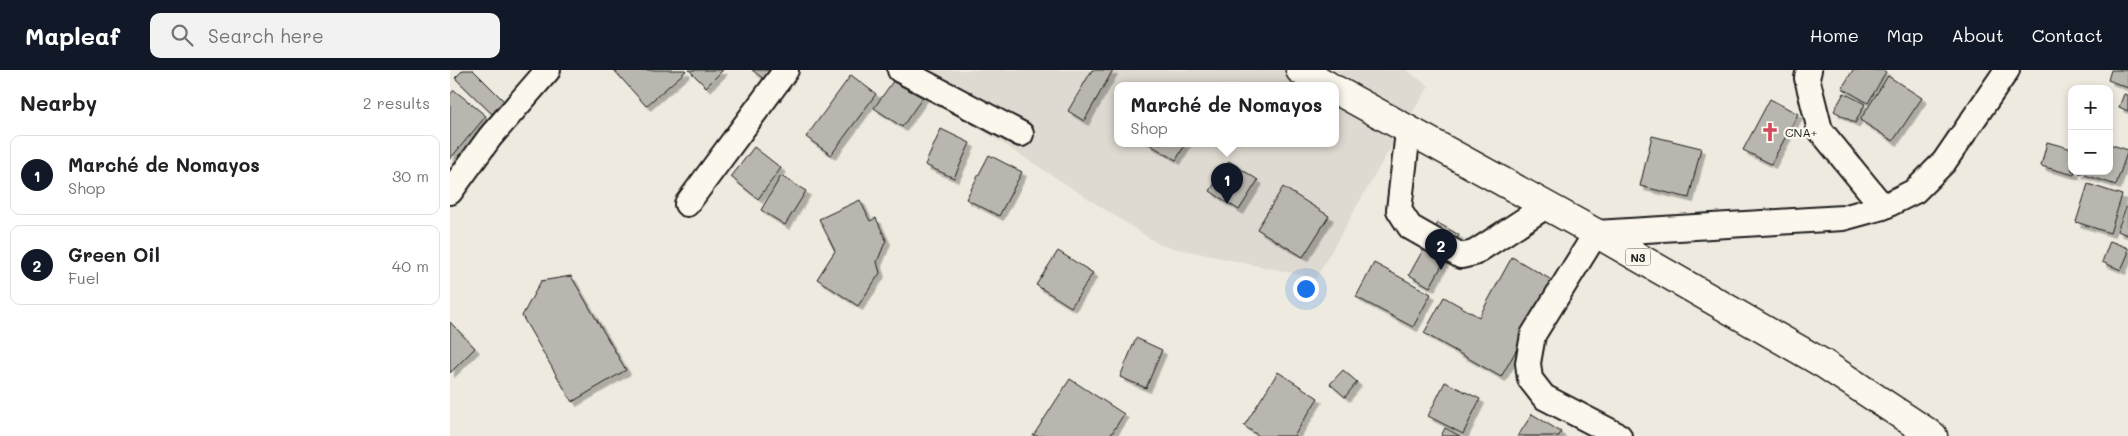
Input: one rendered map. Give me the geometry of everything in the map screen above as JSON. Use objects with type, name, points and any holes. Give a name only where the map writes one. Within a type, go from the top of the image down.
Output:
[{"type":"highway","points":[[1300,70],[1322,82]]},
{"type":"highway","name":"N3","points":[[1339,92],[1408,132],[1596,234],[1824,364],[1933,436]]},
{"type":"street","points":[[450,192],[490,137],[548,70]]},
{"type":"street","points":[[687,204],[786,70]]},
{"type":"street","points":[[900,70],[1020,134]]},
{"type":"street","points":[[1809,70],[1808,78],[1820,130],[1883,207]]},
{"type":"street","points":[[1619,436],[1544,397],[1530,379],[1528,363],[1533,335],[1596,234],[1843,218],[1883,207],[1915,190],[1944,162],[2007,70]]},
{"type":"street","points":[[1408,132],[1399,210],[1410,227],[1461,256],[1474,253],[1546,206]]},
{"type":"shaded area","points":[[889,70],[1406,70],[1429,86],[1381,164],[1316,278],[1160,245]]},
{"type":"building","points":[[463,70],[473,70],[505,102],[492,114],[455,78]]},
{"type":"building","points":[[614,70],[685,70],[686,71],[646,106]]},
{"type":"building","points":[[689,70],[723,70],[706,87]]},
{"type":"building","points":[[752,70],[773,70],[765,80]]},
{"type":"building","points":[[1092,70],[1113,70],[1084,121],[1068,111]]},
{"type":"building","points":[[1853,70],[1883,70],[1886,72],[1868,103],[1842,88]]},
{"type":"building","points":[[2111,70],[2128,70],[2128,88],[2108,80]]},
{"type":"building","points":[[851,75],[876,94],[831,155],[806,137]]},
{"type":"building","points":[[1888,76],[1922,98],[1893,141],[1860,120]]},
{"type":"building","points":[[896,77],[923,97],[902,127],[874,108]]},
{"type":"building","points":[[454,90],[486,116],[450,159],[450,95]]},
{"type":"building","points":[[1844,93],[1865,104],[1855,123],[1834,111]]},
{"type":"building","points":[[2124,94],[2128,95],[2128,111],[2119,107]]},
{"type":"building","name":"CNA+","points":[[1770,99],[1798,114],[1771,164],[1743,150]]},
{"type":"building","points":[[941,129],[970,143],[954,178],[925,165]]},
{"type":"building","points":[[1652,136],[1701,148],[1689,198],[1640,186]]},
{"type":"building","points":[[2047,142],[2068,148],[2068,173],[2041,166]]},
{"type":"building","points":[[2113,145],[2128,150],[2116,185],[2085,175],[2113,175]]},
{"type":"building","points":[[754,147],[781,168],[758,199],[731,177]]},
{"type":"building","points":[[1154,147],[1184,147],[1176,160]]},
{"type":"building","points":[[989,155],[1022,172],[999,216],[966,199]]},
{"type":"building","points":[[1229,161],[1258,180],[1239,210],[1210,191]]},
{"type":"building","points":[[781,176],[806,191],[785,225],[761,210]]},
{"type":"building","points":[[2088,184],[2122,195],[2110,233],[2076,222]]},
{"type":"building","points":[[1283,187],[1329,216],[1303,257],[1257,229]]},
{"type":"building","points":[[860,200],[870,221],[876,218],[886,240],[877,262],[880,273],[858,306],[817,279],[835,251],[819,219]]},
{"type":"building","points":[[2128,202],[2128,235],[2117,231]]},
{"type":"building","points":[[1438,223],[1459,235],[1430,287],[1409,275]]},
{"type":"building","points":[[2110,241],[2128,248],[2128,254],[2121,270],[2102,262]]},
{"type":"building","points":[[1058,251],[1093,273],[1071,307],[1036,285]]},
{"type":"building","points":[[1512,257],[1555,282],[1501,377],[1424,333],[1444,297],[1479,317]]},
{"type":"building","points":[[1374,263],[1431,294],[1413,327],[1356,297]]},
{"type":"building","points":[[571,276],[626,370],[572,402],[522,316],[541,281]]},
{"type":"building","points":[[450,322],[475,348],[450,373]]},
{"type":"building","points":[[1136,338],[1162,350],[1146,388],[1120,377]]},
{"type":"building","points":[[1343,370],[1357,382],[1345,397],[1330,384]]},
{"type":"building","points":[[1278,372],[1318,398],[1294,436],[1259,436],[1244,426]]},
{"type":"building","points":[[1070,379],[1124,414],[1110,436],[1033,436]]},
{"type":"building","points":[[1445,382],[1480,399],[1463,434],[1428,416]]},
{"type":"building","points":[[1532,414],[1561,432],[1559,436],[1518,436]]},
{"type":"building","points":[[1445,428],[1460,436],[1441,436]]},
{"type":"place","name":"CNA+","points":[[1770,132]]},
{"type":"place","name":"Marché de Nomayos","points":[[1227,204]]},
{"type":"place","name":"Green Oil","points":[[1441,270]]}]
